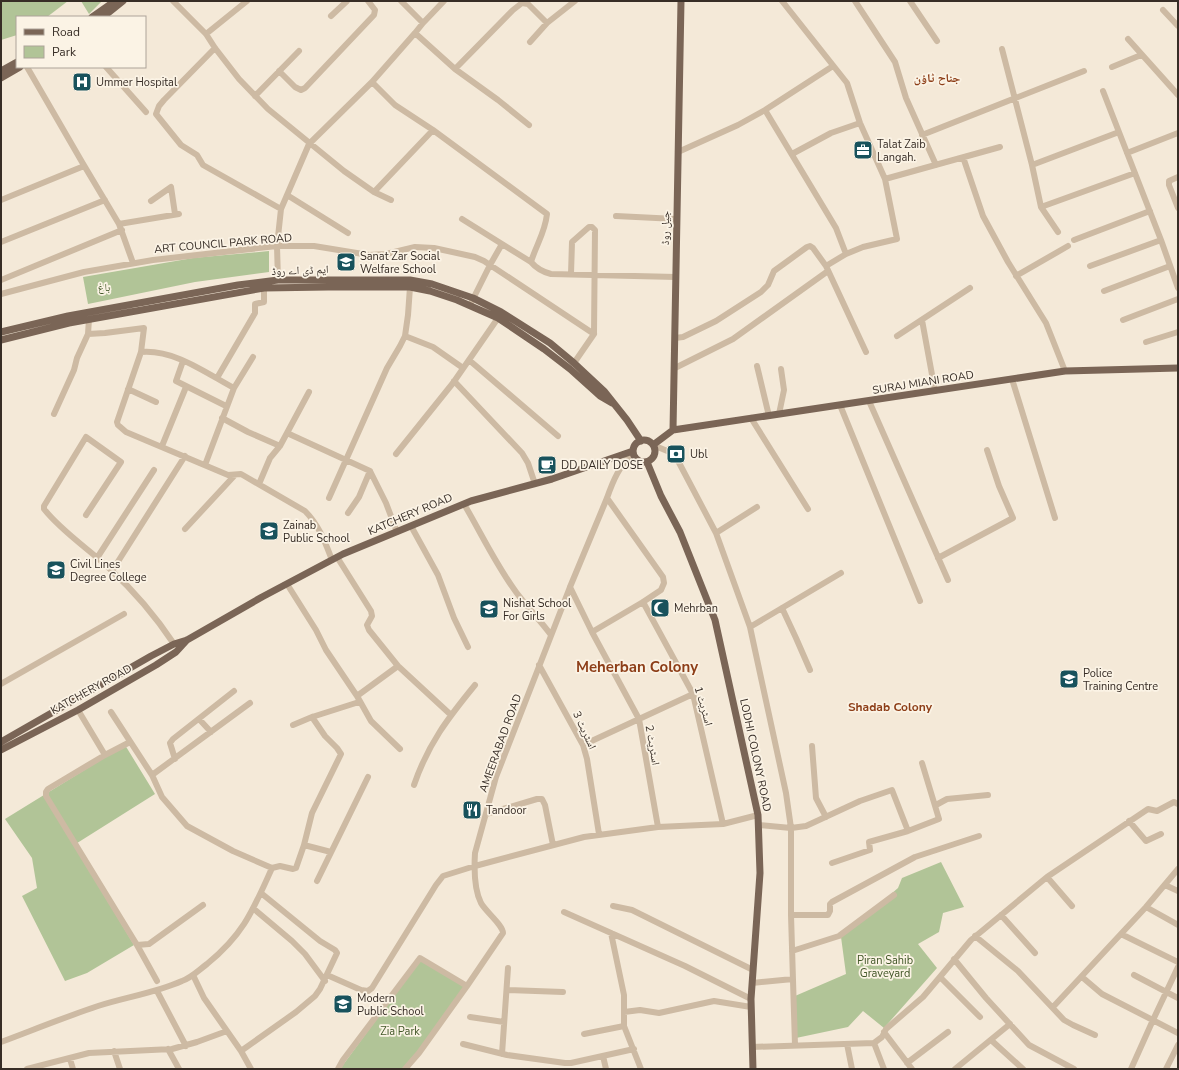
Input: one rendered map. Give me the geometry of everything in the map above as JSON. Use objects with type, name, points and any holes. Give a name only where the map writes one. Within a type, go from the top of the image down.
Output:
[{"type":"main road","points":[[93,16],[115,1]]},
{"type":"main road","points":[[104,16],[123,1]]},
{"type":"main road","name":"جیل روڈ","points":[[673,430],[681,1]]},
{"type":"main road","points":[[1,71],[16,63]]},
{"type":"main road","points":[[1,78],[18,68]]},
{"type":"main road","name":"ایم ڈی اے روڈ","points":[[1,340],[69,323],[278,280],[410,287],[471,302],[501,312],[550,343],[604,391],[627,420],[640,441]]},
{"type":"main road","name":"ایم ڈی اے روڈ","points":[[1,332],[68,316],[238,289],[328,283],[410,280],[432,284],[471,302],[498,318],[544,349],[570,369],[600,396],[614,404]]},
{"type":"main road","name":"SURAJ MIANI ROAD","points":[[673,430],[1065,371],[1178,368]]},
{"type":"main road","points":[[653,445],[673,430]]},
{"type":"main road","points":[[640,441],[649,442],[653,445],[655,450],[655,454],[652,459],[647,462],[638,461],[635,457],[633,451],[634,446],[640,441]]},
{"type":"main road","name":"KATCHERY ROAD","points":[[1,742],[151,656],[174,644],[187,640],[334,558],[464,504],[535,484],[633,451]]},
{"type":"main road","name":"LODHI COLONY ROAD","points":[[647,462],[680,532],[715,620],[758,815],[760,873],[751,998],[753,1069]]},
{"type":"main road","name":"KATCHERY ROAD","points":[[1,750],[101,697],[176,652],[187,640]]},
{"type":"main road","points":[[151,656],[156,664]]},
{"type":"main road","points":[[96,688],[101,697]]},
{"type":"main road","points":[[46,717],[50,724]]},
{"type":"street","points":[[173,1],[206,34],[214,48],[255,96],[309,144],[344,171],[374,192],[391,200]]},
{"type":"street","points":[[206,34],[247,1]]},
{"type":"street","points":[[331,16],[347,1]]},
{"type":"street","points":[[279,71],[295,87],[301,90],[305,88],[374,15],[376,10],[368,1]]},
{"type":"street","points":[[401,1],[422,23]]},
{"type":"street","points":[[278,280],[277,246],[281,209],[309,144],[372,82],[422,23],[444,1]]},
{"type":"street","points":[[530,42],[547,23],[575,1]]},
{"type":"street","points":[[675,368],[733,339],[846,254],[863,247],[897,239],[885,179],[860,123],[847,83],[782,1]]},
{"type":"street","points":[[855,1],[895,62],[906,98],[936,165]]},
{"type":"street","points":[[910,1],[937,41]]},
{"type":"street","points":[[455,69],[513,10],[522,3],[528,4],[547,23]]},
{"type":"street","points":[[1163,10],[1178,26]]},
{"type":"street","points":[[415,33],[455,69],[498,100],[529,125]]},
{"type":"street","points":[[1128,39],[1178,95]]},
{"type":"street","points":[[214,48],[164,100],[159,106],[156,114],[181,144],[197,155],[203,165],[281,209]]},
{"type":"street","points":[[1002,49],[1032,165],[1041,207],[1058,232]]},
{"type":"street","points":[[255,96],[299,51]]},
{"type":"street","points":[[1112,67],[1141,55]]},
{"type":"street","points":[[678,152],[738,125],[765,110],[833,66]]},
{"type":"street","points":[[28,68],[121,227],[133,263]]},
{"type":"street","points":[[107,68],[146,112]]},
{"type":"street","points":[[922,135],[1084,71]]},
{"type":"street","points":[[372,82],[395,105],[433,130],[547,214],[542,237],[531,262]]},
{"type":"street","points":[[1103,91],[1150,211],[1178,288]]},
{"type":"street","points":[[765,110],[836,228],[846,254]]},
{"type":"street","points":[[792,154],[831,132],[860,123]]},
{"type":"street","points":[[374,192],[433,130]]},
{"type":"street","points":[[1032,165],[1119,132]]},
{"type":"street","points":[[1127,153],[1178,133]]},
{"type":"street","points":[[885,179],[1000,147]]},
{"type":"street","points":[[963,157],[983,216],[1016,276],[1046,322],[1065,371]]},
{"type":"street","points":[[1,200],[84,166]]},
{"type":"street","points":[[1041,207],[1135,173]]},
{"type":"street","points":[[1178,177],[1169,181],[1169,185],[1178,208]]},
{"type":"street","points":[[1,280],[121,227],[177,214],[171,188],[151,201]]},
{"type":"street","points":[[287,196],[348,233]]},
{"type":"street","points":[[1,242],[105,200]]},
{"type":"street","points":[[1074,240],[1150,211]]},
{"type":"street","points":[[616,216],[676,219]]},
{"type":"street","points":[[462,219],[531,262],[534,266],[551,274],[676,277]]},
{"type":"street","points":[[572,274],[572,242],[589,227],[592,227],[595,230],[594,334],[574,363]]},
{"type":"street","points":[[1090,266],[1161,240]]},
{"type":"street","points":[[471,302],[502,244]]},
{"type":"street","name":"ART COUNCIL PARK ROAD","points":[[1,294],[84,272],[153,260],[277,246],[314,246],[369,254],[386,254],[415,247],[475,257],[490,265],[594,334]]},
{"type":"street","points":[[1016,276],[1068,246]]},
{"type":"street","points":[[675,338],[683,337],[716,321],[761,292],[768,284],[774,271],[807,248],[813,248],[827,269],[866,352]]},
{"type":"street","points":[[1104,292],[1170,266]]},
{"type":"street","points":[[329,498],[387,368],[405,336],[410,287]]},
{"type":"street","points":[[217,378],[255,313],[255,304],[264,302],[264,288]]},
{"type":"street","points":[[897,336],[970,288]]},
{"type":"street","points":[[1123,320],[1178,299]]},
{"type":"street","points":[[396,454],[454,381],[498,318]]},
{"type":"street","points":[[54,414],[88,334],[89,319]]},
{"type":"street","points":[[922,320],[935,391]]},
{"type":"street","points":[[88,334],[144,328],[141,352],[117,424],[126,432],[206,464],[228,475],[241,474],[305,511],[323,537],[334,558],[372,614],[367,625],[368,628],[398,666],[451,715]]},
{"type":"street","points":[[1146,342],[1178,332]]},
{"type":"street","points":[[405,336],[433,347],[463,368]]},
{"type":"street","points":[[141,352],[165,354],[183,361],[234,388]]},
{"type":"street","points":[[206,464],[226,406],[234,388],[252,357]]},
{"type":"street","points":[[469,360],[558,436]]},
{"type":"street","points":[[183,361],[176,381],[226,406]]},
{"type":"street","points":[[757,366],[769,416]]},
{"type":"street","points":[[779,414],[784,390],[781,369]]},
{"type":"street","points":[[1012,379],[1054,518]]},
{"type":"street","points":[[454,381],[522,453],[528,463],[535,484]]},
{"type":"street","points":[[162,446],[186,387]]},
{"type":"street","points":[[128,389],[156,402]]},
{"type":"street","points":[[259,484],[270,458],[280,446],[309,392]]},
{"type":"street","points":[[869,401],[948,580]]},
{"type":"street","points":[[840,405],[920,600]]},
{"type":"street","points":[[222,418],[248,432],[280,446]]},
{"type":"street","points":[[751,418],[808,509]]},
{"type":"street","points":[[287,433],[370,471],[386,503],[397,532]]},
{"type":"street","points":[[86,515],[121,462],[86,437],[43,508],[68,533],[128,587],[174,644]]},
{"type":"street","points":[[653,445],[672,453],[676,457],[716,533],[750,627],[786,793],[791,828],[791,915],[795,1046]]},
{"type":"street","points":[[938,558],[1013,518],[999,486],[987,450]]},
{"type":"street","name":"AMEERABAD ROAD","points":[[405,1069],[419,1053],[504,932],[481,903],[477,890],[475,854],[496,777],[539,665],[607,498],[613,479],[633,451]]},
{"type":"street","points":[[112,571],[185,456]]},
{"type":"street","points":[[97,558],[154,470]]},
{"type":"street","points":[[348,513],[359,497],[370,471]]},
{"type":"street","points":[[185,529],[235,475]]},
{"type":"street","points":[[592,632],[643,602],[660,590],[664,580],[607,498]]},
{"type":"street","points":[[464,504],[501,569],[516,592],[551,635]]},
{"type":"street","points":[[716,533],[757,507]]},
{"type":"street","points":[[411,526],[438,574],[454,618],[468,647]]},
{"type":"street","points":[[750,627],[841,573]]},
{"type":"street","points":[[287,584],[316,630],[326,650],[371,721],[400,749]]},
{"type":"street","name":"اسٹریٹ 2","points":[[570,587],[592,632],[639,719],[658,827]]},
{"type":"street","name":"اسٹریٹ 1","points":[[643,602],[693,694],[723,824]]},
{"type":"street","points":[[782,608],[810,670]]},
{"type":"street","points":[[1,684],[124,614]]},
{"type":"street","name":"اسٹریٹ 3","points":[[539,665],[583,745],[587,759],[599,834]]},
{"type":"street","points":[[293,725],[358,699],[398,666]]},
{"type":"street","points":[[414,785],[420,766],[430,746],[451,715],[476,685]]},
{"type":"street","points":[[175,759],[170,743],[234,691]]},
{"type":"street","points":[[583,745],[693,694]]},
{"type":"street","points":[[152,775],[250,703]]},
{"type":"street","points":[[78,710],[105,755]]},
{"type":"street","points":[[111,712],[152,775],[162,797],[187,826],[233,851],[272,868],[280,866],[295,869],[304,845],[312,813],[341,754],[338,748],[325,736],[312,717]]},
{"type":"street","points":[[199,719],[211,732]]},
{"type":"street","points":[[130,742],[48,789],[46,796],[137,945],[157,981]]},
{"type":"street","points":[[812,746],[816,798],[826,817]]},
{"type":"street","points":[[832,863],[870,850],[869,842],[908,831],[939,819],[936,805],[922,764]]},
{"type":"street","points":[[317,881],[368,777]]},
{"type":"street","points":[[759,825],[791,828],[806,826],[860,801],[892,790],[908,831]]},
{"type":"street","points":[[936,805],[947,799],[988,795]]},
{"type":"street","points":[[486,814],[537,799],[542,799],[545,805],[553,845]]},
{"type":"street","points":[[752,1047],[874,1043],[882,1037],[886,1029],[923,997],[975,936],[1047,877],[1148,809],[1157,811],[1174,802],[1178,804]]},
{"type":"street","points":[[254,909],[292,941],[326,978],[368,991],[372,988],[436,885],[444,876],[475,866],[599,834],[658,827],[723,824],[758,815]]},
{"type":"street","points":[[1129,821],[1146,841],[1161,834]]},
{"type":"street","points":[[791,915],[828,915],[830,911],[830,904],[832,902],[915,857],[979,836]]},
{"type":"street","points":[[304,845],[331,852]]},
{"type":"street","points":[[1,1042],[98,1006],[183,981],[193,975],[221,953],[244,926],[254,909],[272,868]]},
{"type":"street","points":[[1053,1008],[1146,907],[1178,869]]},
{"type":"street","points":[[1047,877],[1072,906]]},
{"type":"street","points":[[1165,885],[1178,891]]},
{"type":"street","points":[[241,1051],[273,1029],[315,996],[326,978],[336,954],[336,951],[320,941],[261,893]]},
{"type":"street","points":[[792,950],[839,936],[894,895]]},
{"type":"street","points":[[137,945],[149,944],[204,905]]},
{"type":"street","points":[[613,906],[632,910],[753,970]]},
{"type":"street","points":[[1146,907],[1178,925]]},
{"type":"street","points":[[564,912],[685,966],[751,998]]},
{"type":"street","points":[[1001,915],[1035,953]]},
{"type":"street","points":[[611,933],[624,995],[624,1026],[641,1069]]},
{"type":"street","points":[[1121,934],[1178,962]]},
{"type":"street","points":[[975,936],[1018,971],[1064,1020],[1095,1035]]},
{"type":"street","points":[[338,1069],[343,1060],[420,958],[467,986]]},
{"type":"street","points":[[954,959],[986,998],[1029,1045],[1074,1069]]},
{"type":"street","points":[[502,1054],[508,968]]},
{"type":"street","points":[[1131,1069],[1178,968]]},
{"type":"street","points":[[193,975],[204,998],[241,1051],[251,1069]]},
{"type":"street","points":[[1134,975],[1178,998]]},
{"type":"street","points":[[940,977],[980,1017]]},
{"type":"street","points":[[1082,977],[1102,994],[1178,1033]]},
{"type":"street","points":[[752,983],[793,979]]},
{"type":"street","points":[[156,990],[186,1046]]},
{"type":"street","points":[[506,990],[563,992]]},
{"type":"street","points":[[624,1012],[640,1010],[654,1013],[666,1012],[702,1002],[714,1001],[751,1007]]},
{"type":"street","points":[[470,1017],[504,1022]]},
{"type":"street","points":[[955,1069],[1010,1024]]},
{"type":"street","points":[[584,1034],[624,1026]]},
{"type":"street","points":[[27,1069],[89,1053],[168,1049],[186,1046],[227,1031]]},
{"type":"street","points":[[884,1032],[912,1069]]},
{"type":"street","points":[[907,1063],[948,1032]]},
{"type":"street","points":[[991,1040],[1023,1069]]},
{"type":"street","points":[[874,1043],[884,1069]]},
{"type":"street","points":[[463,1044],[502,1054],[565,1063],[634,1050]]},
{"type":"street","points":[[847,1044],[852,1069]]},
{"type":"street","points":[[1166,1069],[1178,1045]]},
{"type":"street","points":[[168,1049],[179,1069]]},
{"type":"street","points":[[114,1051],[120,1069]]},
{"type":"street","points":[[603,1056],[606,1069]]},
{"type":"street","points":[[70,1059],[73,1069]]},
{"type":"green space","points":[[1,1],[68,1],[48,16],[16,16],[16,35],[1,40]]},
{"type":"green space","points":[[81,1],[102,1],[89,14]]},
{"type":"green space","name":"باغ","points":[[269,251],[269,272],[195,282],[88,304],[83,277],[193,258]]},
{"type":"green space","points":[[125,745],[155,794],[74,845],[134,945],[87,973],[65,981],[22,896],[37,888],[32,858],[5,819]]},
{"type":"green space","name":"Piran Sahib Graveyard","points":[[941,862],[964,907],[943,913],[939,932],[918,944],[937,968],[884,1028],[863,1011],[848,1027],[796,1038],[795,996],[846,974],[841,937],[898,888],[902,878]]},
{"type":"green space","name":"Zia Park","points":[[420,960],[465,987],[416,1054],[403,1069],[340,1069]]},
{"type":"place","name":"Ummer Hospital","points":[[82,82]]},
{"type":"place","name":"Talat Zaib Langah.","points":[[863,150]]},
{"type":"place","name":"Sanat Zar Social Welfare School","points":[[346,262]]},
{"type":"place","name":"Ubl","points":[[676,454]]},
{"type":"place","name":"DD DAILY DOSE","points":[[547,465]]},
{"type":"place","name":"Zainab Public School","points":[[269,531]]},
{"type":"place","name":"Civil Lines Degree College","points":[[56,570]]},
{"type":"place","name":"Mehrban","points":[[660,608]]},
{"type":"place","name":"Nishat School For Girls","points":[[489,609]]},
{"type":"place","name":"Police Training Centre","points":[[1069,679]]},
{"type":"place","name":"Tandoor","points":[[472,810]]},
{"type":"place","name":"Modern Public School","points":[[343,1004]]},
{"type":"district","name":"جناح ٹاؤن","points":[[937,78]]},
{"type":"district","name":"Meherban Colony","points":[[637,667]]},
{"type":"district","name":"Shadab Colony","points":[[890,707]]}]
